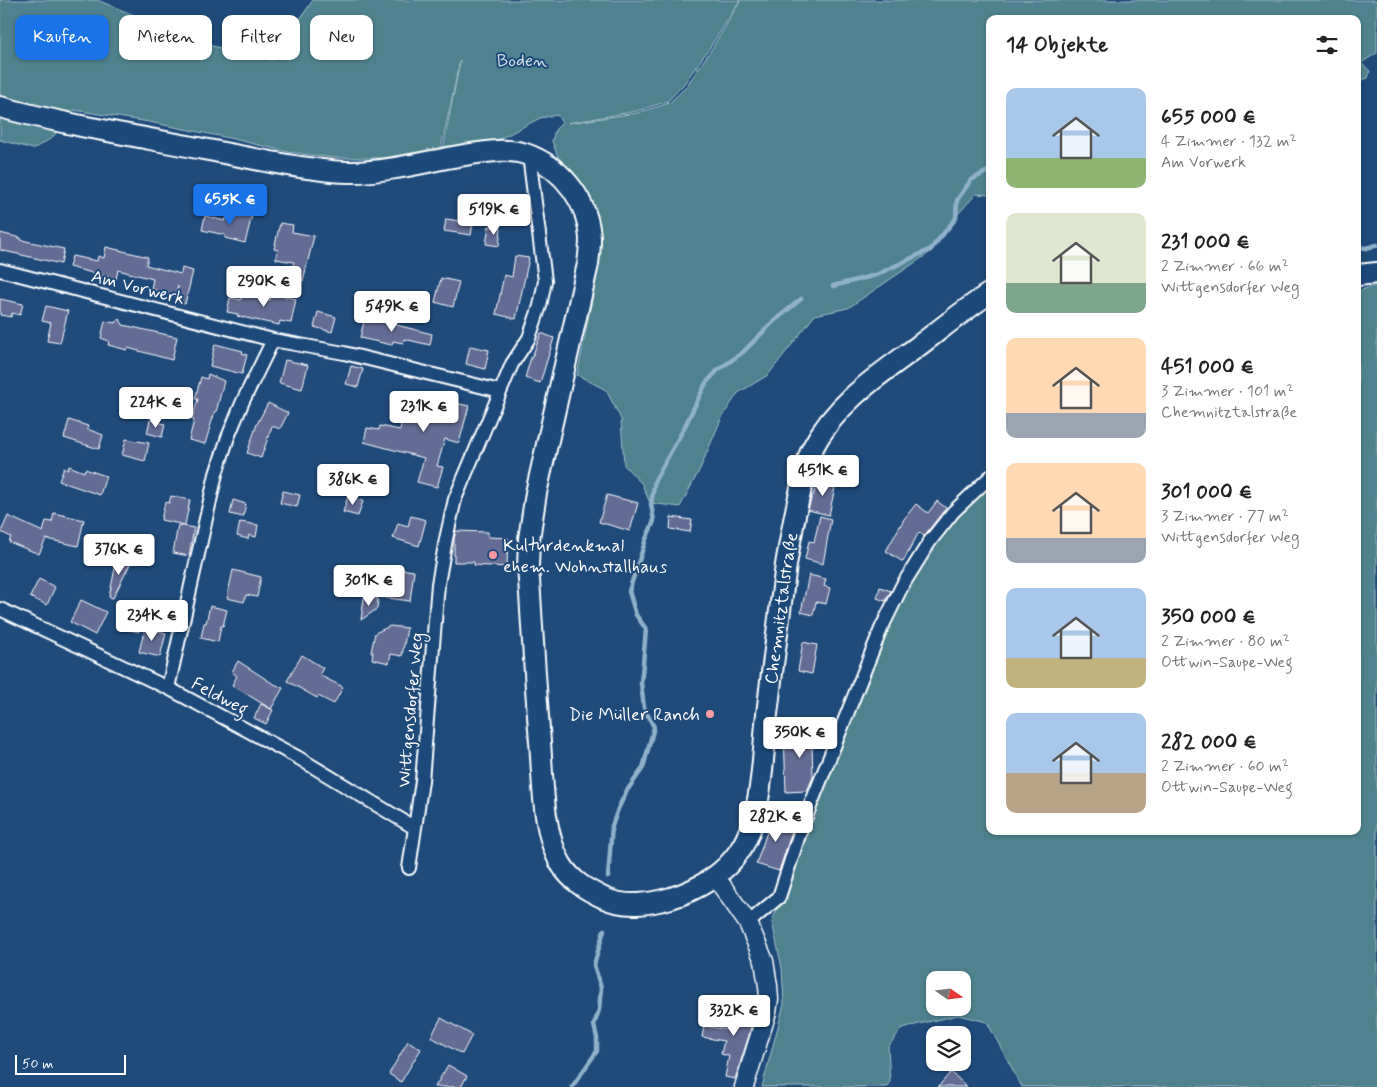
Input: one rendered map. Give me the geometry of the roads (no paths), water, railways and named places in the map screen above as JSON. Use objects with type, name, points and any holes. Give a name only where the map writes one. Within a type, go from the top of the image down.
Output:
[{"type":"main road","points":[[0,107],[114,132],[268,162],[325,171],[352,172],[376,170],[478,152],[496,151],[529,155]]},
{"type":"main road","name":"Chemnitztalstraße","points":[[529,155],[553,168],[574,190],[587,218],[590,238],[588,264],[536,493],[529,539],[528,566],[545,806],[552,846],[561,865],[574,881],[590,892],[609,900],[623,904],[639,904],[676,896],[701,886],[715,876],[728,865],[740,850],[750,829],[756,804],[763,764],[778,624],[792,527],[811,451],[829,421],[865,385],[986,296]]},
{"type":"main road","points":[[1361,275],[1377,274]]},
{"type":"main road","points":[[715,876],[748,923],[764,961],[769,999],[767,1012],[744,1087]]},
{"type":"street","name":"Wittgensdorfer Weg","points":[[409,868],[422,781],[438,584],[446,539],[456,499],[500,392],[512,364],[529,338],[540,306],[545,281],[529,155]]},
{"type":"street","name":"Am Vorwerk","points":[[0,270],[273,340],[344,353],[500,392]]},
{"type":"street","points":[[168,688],[216,474],[235,419],[273,340]]},
{"type":"street","points":[[748,923],[779,897],[801,829],[881,629],[902,586],[930,541],[953,512],[986,481]]},
{"type":"street","name":"Feldweg","points":[[0,610],[168,688],[297,757],[415,828]]},
{"type":"waterway","points":[[833,286],[876,275],[931,249],[956,218],[957,200],[971,180],[986,172]]},
{"type":"waterway","points":[[1361,247],[1377,245]]},
{"type":"waterway","points":[[608,877],[612,826],[626,792],[643,768],[654,727],[644,708],[641,683],[646,629],[636,615],[629,591],[654,521],[651,504],[655,480],[683,430],[706,383],[718,370],[743,352],[773,322],[801,299]]},
{"type":"waterway","points":[[572,1087],[597,1051],[594,1025],[599,1010],[601,988],[594,965],[604,930]]},
{"type":"place","name":"Kulturdenkmal ehem. Wohnstallhaus","points":[[493,555]]},
{"type":"place","name":"Die Müller Ranch","points":[[710,714]]},
{"type":"park label","name":"Boden","points":[[522,60]]}]
